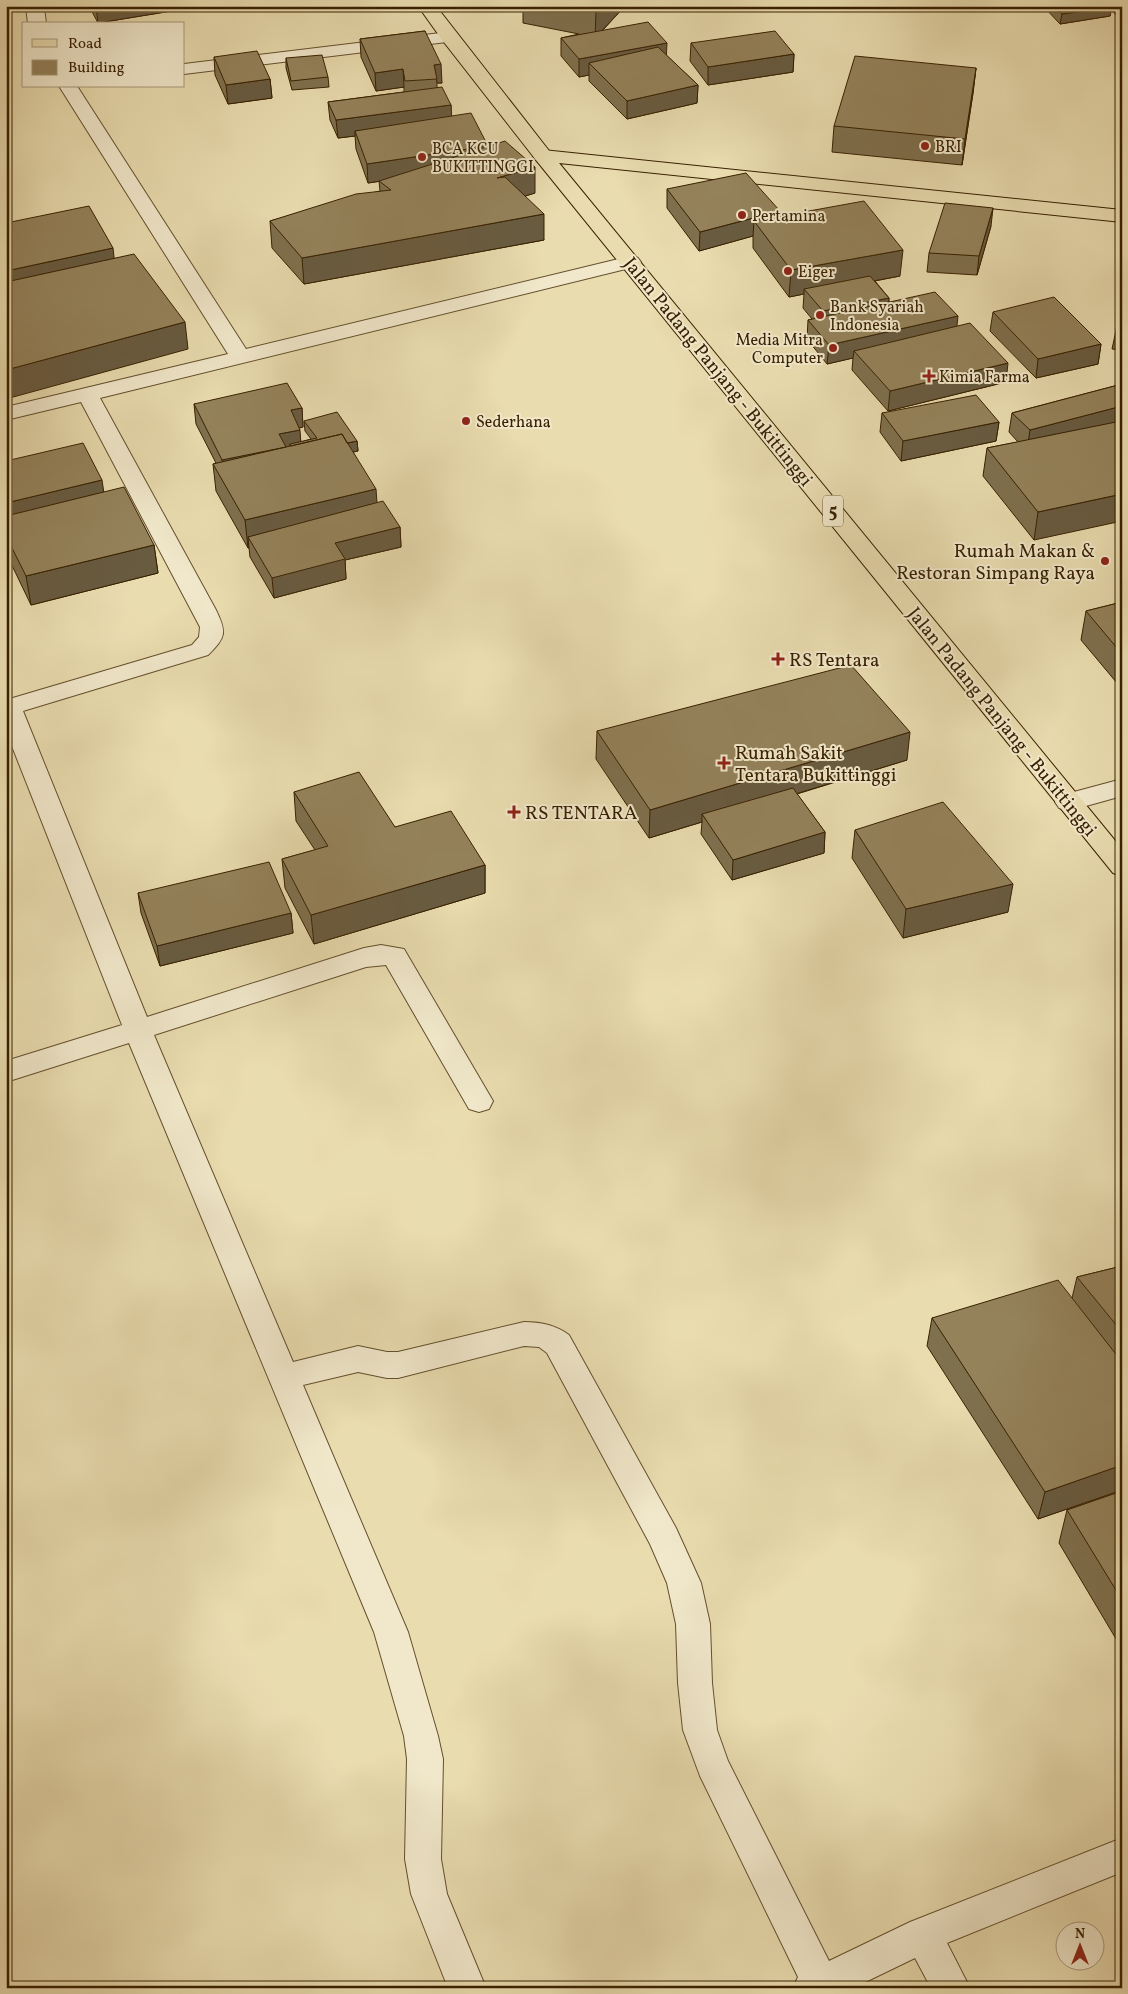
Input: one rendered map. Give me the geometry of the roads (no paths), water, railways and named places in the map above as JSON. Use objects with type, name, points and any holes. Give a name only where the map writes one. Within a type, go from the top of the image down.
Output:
[{"type":"main road","name":"Jalan Padang Panjang - Bukittinggi","points":[[427,6],[449,37],[543,156],[1122,867]]},
{"type":"main road","points":[[543,156],[1122,216]]},
{"type":"street","points":[[35,6],[37,22]]},
{"type":"street","points":[[185,70],[449,37]]},
{"type":"street","points":[[69,88],[240,356]]},
{"type":"street","points":[[6,414],[88,396],[240,356],[630,262]]},
{"type":"street","points":[[88,396],[204,610],[212,627],[211,639],[200,650],[8,707],[138,1030],[391,1632],[421,1736],[425,1760],[423,1859],[429,1894],[466,1988]]},
{"type":"street","points":[[1068,802],[1122,787]]},
{"type":"street","points":[[6,1072],[364,958],[381,955],[394,956],[479,1101]]},
{"type":"street","points":[[283,1377],[358,1359],[387,1366],[398,1365],[524,1334],[540,1334],[550,1337],[558,1344],[664,1538],[684,1583],[693,1624],[695,1683],[700,1730],[712,1765],[817,1986],[923,1935],[1122,1855]]},
{"type":"street","points":[[923,1935],[951,1988]]},
{"type":"place","name":"BRI","points":[[925,146]]},
{"type":"place","name":"BCA KCU BUKITTINGGI","points":[[422,157]]},
{"type":"place","name":"Pertamina","points":[[742,215]]},
{"type":"place","name":"Eiger","points":[[788,271]]},
{"type":"place","name":"Bank Syariah Indonesia","points":[[820,315]]},
{"type":"place","name":"Media Mitra Computer","points":[[833,348]]},
{"type":"place","name":"Kimia Farma","points":[[929,376]]},
{"type":"place","name":"Sederhana","points":[[466,421]]},
{"type":"place","name":"Rumah Makan & Restoran Simpang Raya","points":[[1105,561]]},
{"type":"place","name":"RS Tentara","points":[[778,659]]},
{"type":"place","name":"Rumah Sakit Tentara Bukittinggi","points":[[724,763]]},
{"type":"place","name":"RS TENTARA","points":[[514,812]]}]
